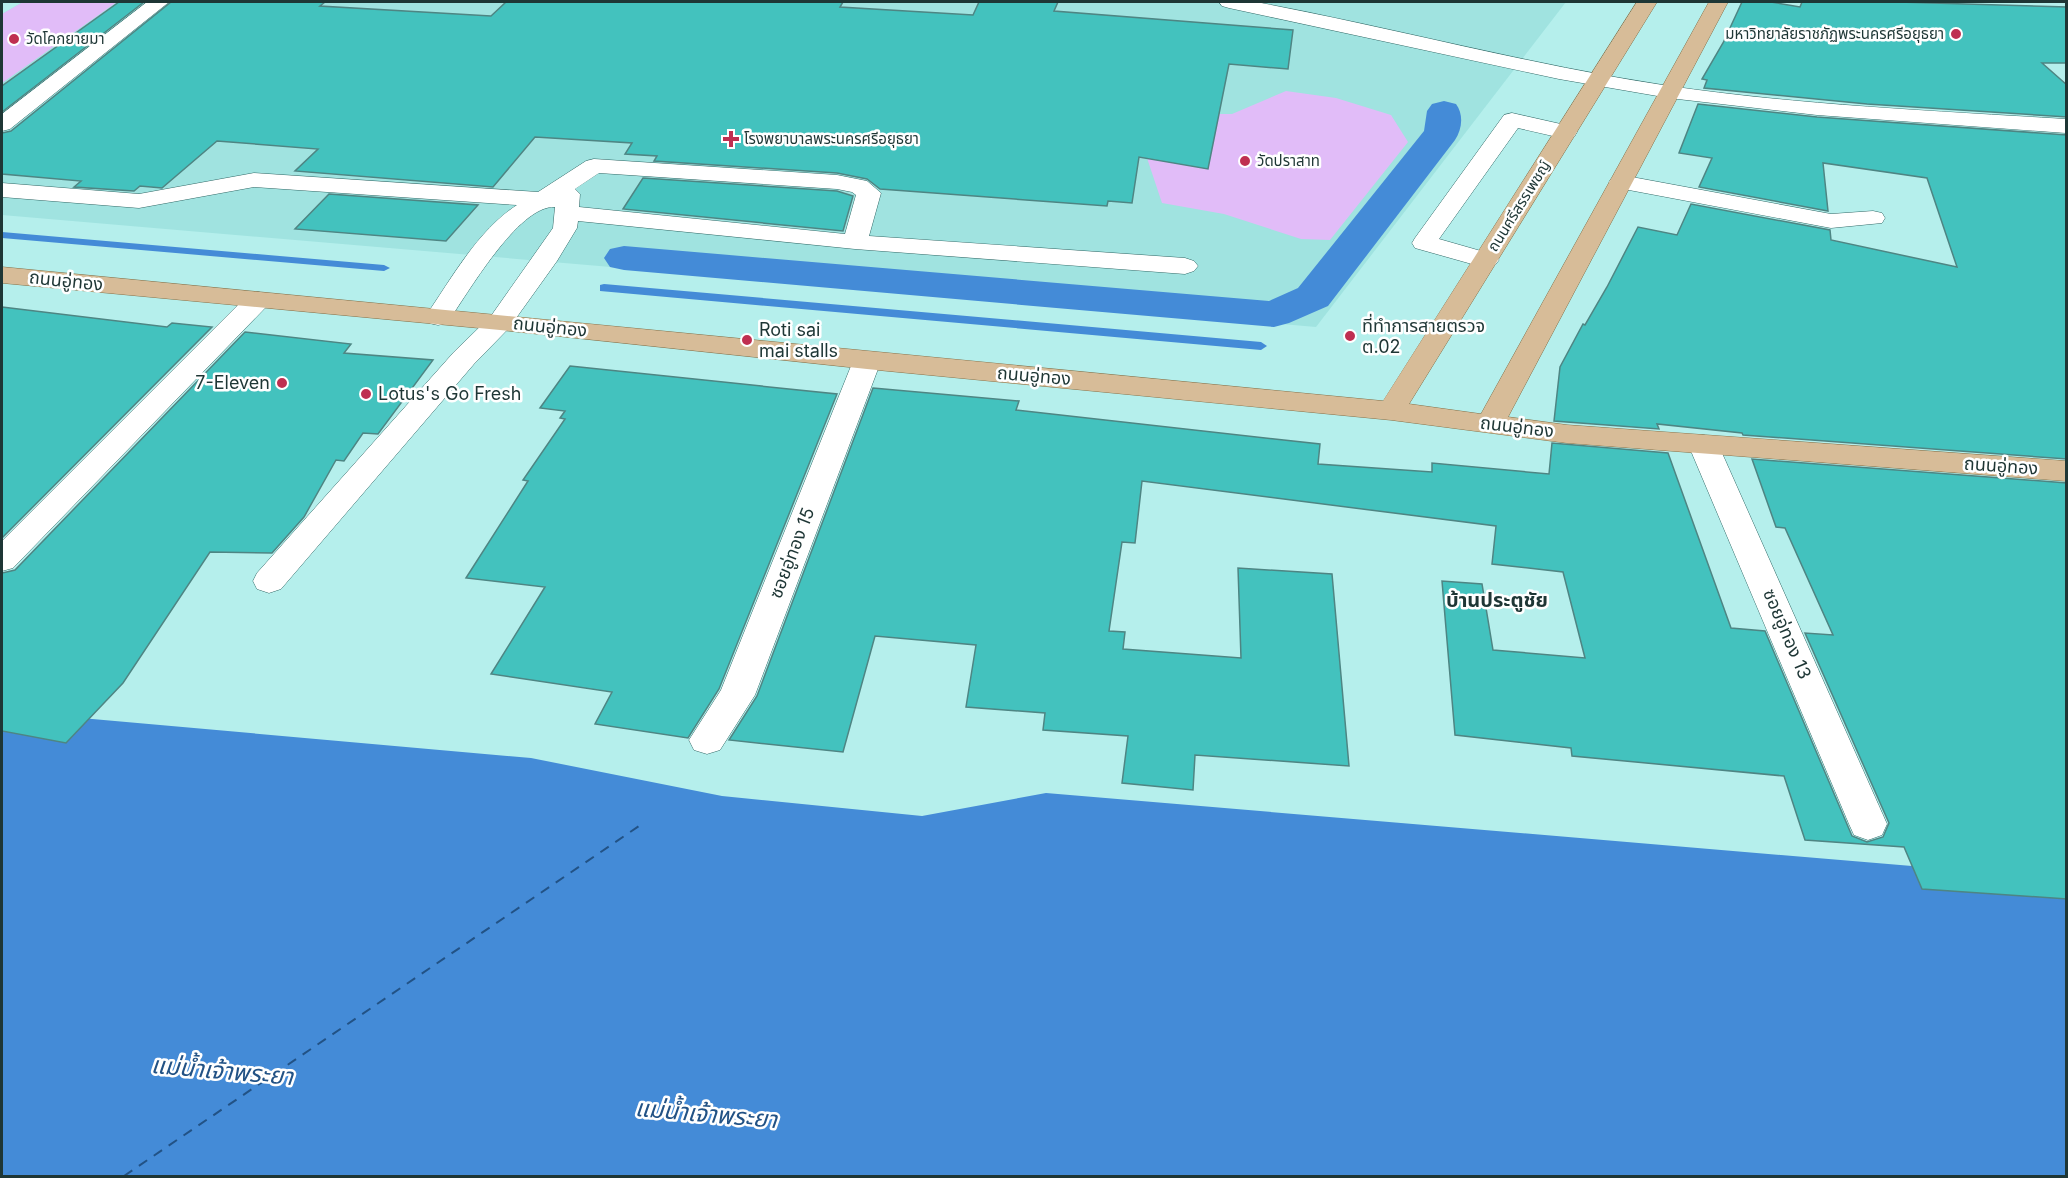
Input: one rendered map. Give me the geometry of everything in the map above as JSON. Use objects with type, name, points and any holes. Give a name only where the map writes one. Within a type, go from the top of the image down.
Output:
[{"type":"main road","name":"ถนนศรีสรรเพชญ์","points":[[1391,411],[1647,2]]},
{"type":"main road","points":[[1490,424],[1719,2]]},
{"type":"main road","name":"ถนนอู่ทอง","points":[[2,274],[500,322],[867,362],[1391,411],[1567,434],[2067,471]]},
{"type":"street","points":[[2,124],[159,2]]},
{"type":"street","points":[[1229,2],[1299,8],[1598,80],[1670,92],[1855,112],[2067,126]]},
{"type":"street","points":[[1486,260],[1424,243],[1512,120],[1566,132]]},
{"type":"street","points":[[269,581],[464,358],[500,322],[549,253],[564,228],[567,199],[594,166],[815,180],[859,186],[869,193],[855,242]]},
{"type":"street","points":[[2,190],[139,201],[254,180],[538,200],[567,199],[855,242],[1185,266]]},
{"type":"street","points":[[1621,182],[1831,221],[1874,218]]},
{"type":"street","points":[[438,317],[479,256],[501,230],[509,221],[538,200]]},
{"type":"street","points":[[2,560],[258,300]]},
{"type":"street","name":"ซอยอู่ทอง 15","points":[[707,740],[737,695],[867,362]]},
{"type":"street","name":"ซอยอู่ทอง 13","points":[[1703,444],[1868,824]]},
{"type":"shaded area","name":"โรงพยาบาลพระนครศรีอยุธยา","points":[[23,2],[1566,2],[1316,327],[2,215],[2,14]]},
{"type":"shaded area","points":[[23,2],[117,2],[2,83],[2,14]]},
{"type":"shaded area","points":[[1286,91],[1336,98],[1391,115],[1408,142],[1330,240],[1301,239],[1224,214],[1162,203],[1143,146],[1176,114],[1232,114]]},
{"type":"water","name":"แม่น้ำเจ้าพระยา","points":[[2,711],[531,758],[722,796],[922,816],[1046,793],[2066,879],[2066,1176],[2,1176]]},
{"type":"building","points":[[119,2],[144,2],[2,112],[2,86]]},
{"type":"building","points":[[171,2],[325,2],[320,6],[491,16],[506,2],[843,2],[840,7],[973,15],[979,2],[1058,2],[1054,11],[1293,30],[1288,69],[1229,64],[1208,169],[1139,157],[1132,203],[1108,201],[1107,206],[880,189],[867,179],[837,173],[654,161],[657,156],[625,154],[632,143],[535,137],[493,187],[295,171],[318,149],[217,141],[162,188],[140,186],[134,191],[74,187],[81,181],[2,174],[2,133],[11,131]]},
{"type":"building","points":[[1742,2],[1771,2],[1800,7],[1802,2],[1898,2],[2067,7],[2067,63],[2042,63],[2067,85],[2067,117],[1867,104],[1704,88],[1707,80],[1702,79],[1723,43]]},
{"type":"building","points":[[1698,104],[1817,117],[2067,135],[2067,459],[1743,435],[1742,433],[1657,424],[1659,429],[1554,421],[1560,367],[1583,324],[1585,325],[1607,287],[1638,227],[1677,235],[1691,204],[1830,230],[1831,240],[1957,267],[1927,178],[1823,163],[1828,211],[1699,187],[1712,158],[1679,153]]},
{"type":"building","points":[[643,178],[837,191],[853,196],[843,231],[623,209]]},
{"type":"building","points":[[329,194],[478,205],[446,241],[295,229]]},
{"type":"building","points":[[2,307],[167,327],[172,323],[212,327],[2,538]]},
{"type":"building","points":[[245,332],[351,344],[344,353],[433,360],[378,434],[363,433],[344,461],[336,460],[304,517],[272,553],[210,552],[123,683],[66,743],[2,731],[2,573],[15,570]]},
{"type":"building","points":[[570,366],[837,394],[719,689],[688,738],[595,724],[612,692],[491,674],[545,587],[466,578],[528,481],[523,480],[565,419],[560,418],[565,411],[540,408]]},
{"type":"building","points":[[873,388],[1019,401],[1016,410],[1320,444],[1318,464],[1432,472],[1432,463],[1549,474],[1552,443],[1668,453],[1731,628],[1765,631],[1852,836],[1867,842],[1883,837],[1889,823],[1805,633],[1833,635],[1785,528],[1776,527],[1752,459],[2067,483],[2067,899],[1922,889],[1904,847],[1805,840],[1784,776],[1572,756],[1571,748],[1455,735],[1442,581],[1482,584],[1493,650],[1585,658],[1563,572],[1492,564],[1496,526],[1142,481],[1135,543],[1122,542],[1109,631],[1125,632],[1123,649],[1241,658],[1238,568],[1332,574],[1349,766],[1195,755],[1193,790],[1122,783],[1128,736],[1043,730],[1045,713],[966,707],[976,645],[875,636],[843,752],[729,740],[757,696]]},
{"type":"waterway","points":[[624,258],[1274,314],[1313,297],[1442,132],[1444,111]]},
{"type":"waterway","points":[[2,235],[384,268]]},
{"type":"waterway","points":[[604,288],[1261,346]]},
{"type":"ferry route","points":[[124,1176],[642,824]]},
{"type":"place","name":"มหาวิทยาลัยราชภัฏพระนครศรีอยุธยา","points":[[1956,34]]},
{"type":"place","name":"วัดโคกยายมา","points":[[14,39]]},
{"type":"place","name":"โรงพยาบาลพระนครศรีอยุธยา","points":[[731,139]]},
{"type":"place","name":"วัดปราสาท","points":[[1245,161]]},
{"type":"place","name":"ที่ทำการสายตรวจ ต.02","points":[[1350,336]]},
{"type":"place","name":"Roti sai mai stalls","points":[[747,340]]},
{"type":"place","name":"7-Eleven","points":[[282,383]]},
{"type":"place","name":"Lotus's Go Fresh","points":[[366,394]]},
{"type":"district","name":"บ้านประตูชัย","points":[[1497,600]]}]
